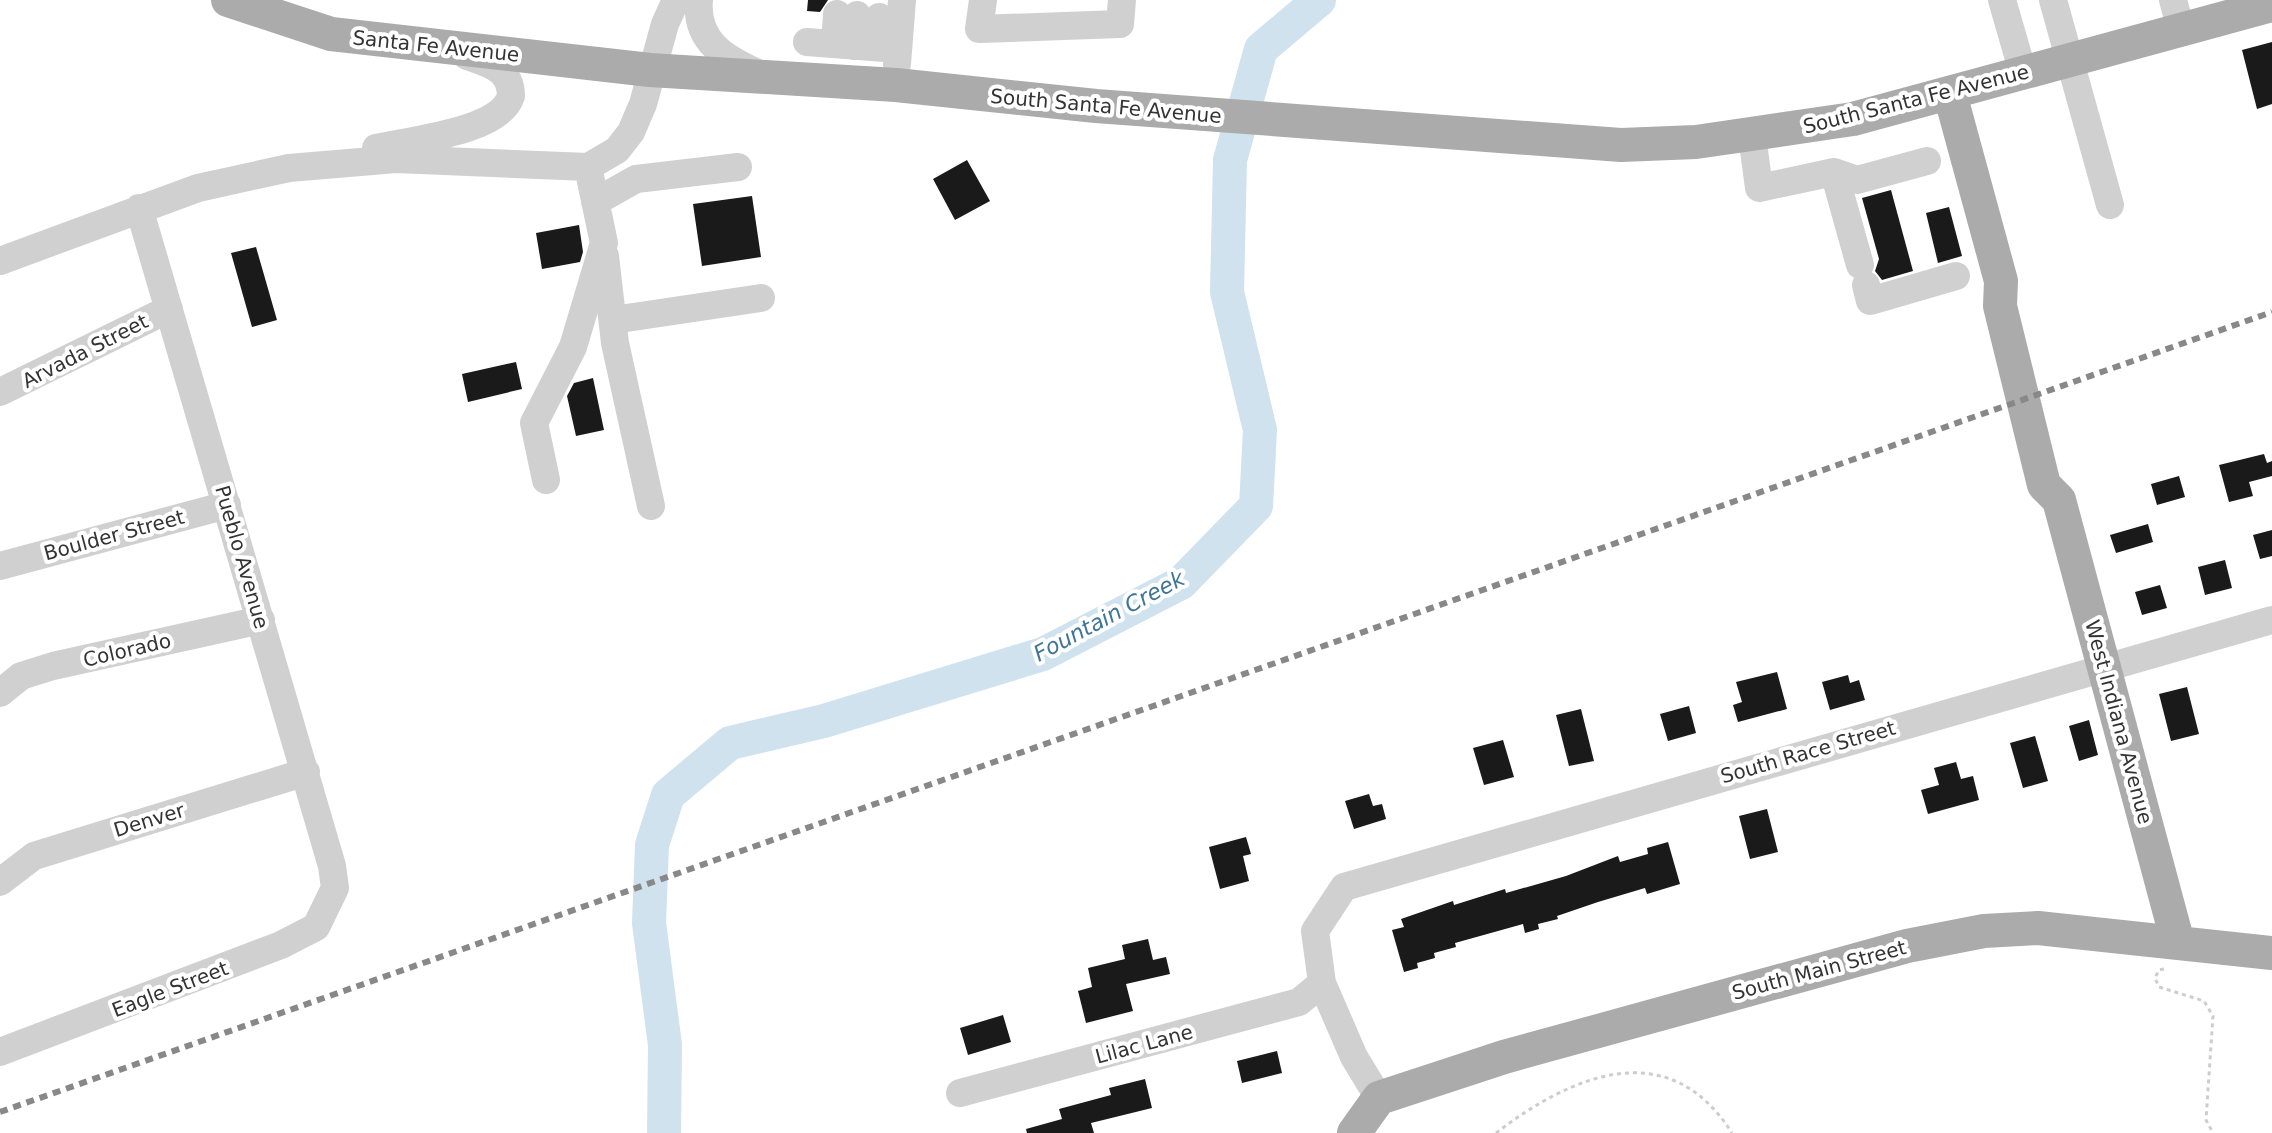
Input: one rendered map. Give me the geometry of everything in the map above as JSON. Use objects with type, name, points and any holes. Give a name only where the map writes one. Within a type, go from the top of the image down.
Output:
[{"type":"main road","name":"Santa Fe Avenue","points":[[228,0],[331,34],[650,70]]},
{"type":"main road","name":"South Santa Fe Avenue","points":[[650,70],[896,85],[1096,106],[1583,143],[1658,144],[1752,135],[1853,119],[2068,61],[2193,13],[2272,5]]},
{"type":"main road","name":"West Indiana Avenue","points":[[1950,94],[2001,281],[2000,306],[2044,485],[2059,500],[2184,944]]},
{"type":"main road","name":"South Main Street","points":[[1379,1098],[1504,1057],[1907,946],[1984,931],[2038,928],[2272,953]]},
{"type":"main road","points":[[1354,1133],[1379,1098]]},
{"type":"street","points":[[303,167],[396,159],[588,167],[617,150],[631,132],[676,0]]},
{"type":"street","points":[[699,0],[697,16],[708,41],[740,65],[768,78]]},
{"type":"street","points":[[854,45],[902,0]]},
{"type":"street","points":[[983,0],[979,29],[1120,24],[1122,0]]},
{"type":"street","points":[[2002,0],[2023,73]]},
{"type":"street","points":[[2053,0],[2110,205]]},
{"type":"street","points":[[854,45],[858,15],[854,45]]},
{"type":"street","points":[[854,45],[896,85]]},
{"type":"street","points":[[0,261],[139,208],[213,184],[303,167],[464,128],[500,115],[511,96],[506,75],[495,66],[444,47]]},
{"type":"street","points":[[1752,135],[1759,188],[1834,172],[1857,180],[1927,161]]},
{"type":"street","points":[[588,167],[604,243],[613,320],[651,506]]},
{"type":"street","points":[[595,202],[636,179],[738,167]]},
{"type":"street","points":[[1834,172],[1870,301],[1956,276]]},
{"type":"street","name":"Pueblo Avenue","points":[[139,208],[332,866],[335,888],[326,906]]},
{"type":"street","points":[[546,480],[534,423],[573,347],[604,243]]},
{"type":"street","points":[[613,320],[761,298]]},
{"type":"street","name":"Arvada Street","points":[[0,392],[169,309]]},
{"type":"street","name":"Boulder Street","points":[[0,566],[227,505]]},
{"type":"street","name":"Colorado","points":[[0,693],[21,676],[53,666],[261,620]]},
{"type":"street","name":"South Race Street","points":[[1322,983],[1315,931],[1344,887],[2272,620]]},
{"type":"street","name":"Denver","points":[[0,882],[34,856],[306,772]]},
{"type":"street","name":"Eagle Street","points":[[0,1052],[281,945],[316,927],[326,906]]},
{"type":"street","points":[[1322,983],[1354,1057],[1379,1098]]},
{"type":"street","name":"Lilac Lane","points":[[960,1093],[1299,1002],[1322,983]]},
{"type":"path","points":[[2184,944],[2185,967],[2159,970],[2155,978],[2159,987],[2204,1001],[2213,1016],[2206,1111],[2213,1133]]},
{"type":"path","points":[[1496,1133],[1562,1090],[1637,1072],[1662,1073],[1690,1086],[1719,1112],[1732,1133]]},
{"type":"building","points":[[808,0],[828,0],[820,12],[807,11]]},
{"type":"building","points":[[2272,42],[2272,104],[2257,109],[2242,50]]},
{"type":"building","points":[[967,160],[990,201],[955,220],[933,179]]},
{"type":"building","points":[[1891,190],[1913,271],[1882,280],[1875,271],[1879,259],[1862,198]]},
{"type":"building","points":[[752,196],[761,257],[702,266],[693,204]]},
{"type":"building","points":[[1949,207],[1962,256],[1938,263],[1926,213]]},
{"type":"building","points":[[579,225],[583,252],[580,262],[542,269],[536,233]]},
{"type":"building","points":[[256,247],[277,320],[252,327],[231,253]]},
{"type":"building","points":[[516,362],[522,389],[468,402],[462,374]]},
{"type":"building","points":[[593,378],[604,430],[576,436],[567,396],[574,383]]},
{"type":"building","points":[[2264,454],[2267,463],[2272,461],[2272,476],[2249,482],[2253,496],[2229,502],[2219,465]]},
{"type":"building","points":[[2179,476],[2185,497],[2157,505],[2151,484]]},
{"type":"building","points":[[2148,524],[2153,542],[2116,553],[2110,535]]},
{"type":"building","points":[[2272,530],[2272,556],[2260,559],[2253,535]]},
{"type":"building","points":[[2225,560],[2232,588],[2205,595],[2198,567]]},
{"type":"building","points":[[2160,585],[2167,608],[2142,615],[2135,592]]},
{"type":"building","points":[[1777,672],[1787,709],[1738,722],[1733,705],[1742,702],[1736,682]]},
{"type":"building","points":[[1848,675],[1850,683],[1859,680],[1865,700],[1830,710],[1822,682]]},
{"type":"building","points":[[2187,687],[2199,734],[2171,741],[2159,694]]},
{"type":"building","points":[[1689,706],[1696,733],[1668,741],[1660,714]]},
{"type":"building","points":[[1581,709],[1594,761],[1569,766],[1556,715]]},
{"type":"building","points":[[2089,720],[2098,755],[2079,761],[2069,726]]},
{"type":"building","points":[[2035,736],[2048,781],[2023,788],[2010,743]]},
{"type":"building","points":[[1503,740],[1514,777],[1484,785],[1473,748]]},
{"type":"building","points":[[1956,762],[1961,779],[1973,776],[1979,800],[1928,814],[1921,790],[1939,785],[1934,768]]},
{"type":"building","points":[[1369,794],[1373,806],[1382,804],[1386,819],[1354,829],[1345,801]]},
{"type":"building","points":[[1767,809],[1778,852],[1750,859],[1739,816]]},
{"type":"building","points":[[1246,837],[1251,854],[1243,856],[1249,881],[1220,889],[1209,847]]},
{"type":"building","points":[[1668,842],[1680,884],[1647,894],[1645,888],[1598,902],[1538,924],[1539,929],[1525,933],[1523,924],[1455,943],[1456,947],[1434,953],[1435,958],[1417,963],[1418,968],[1404,972],[1392,930],[1404,927],[1401,919],[1453,901],[1454,905],[1505,889],[1506,893],[1566,876],[1618,856],[1620,862],[1648,854],[1647,848]]},
{"type":"building","points":[[1148,939],[1153,960],[1166,957],[1170,974],[1126,984],[1133,1011],[1086,1023],[1078,991],[1092,987],[1088,968],[1125,959],[1122,945]]},
{"type":"building","points":[[1003,1015],[1011,1042],[968,1055],[960,1028]]},
{"type":"building","points":[[1277,1051],[1282,1073],[1242,1083],[1237,1061]]},
{"type":"building","points":[[1145,1079],[1152,1108],[1091,1123],[1094,1133],[1027,1133],[1026,1129],[1062,1119],[1059,1109],[1111,1095],[1109,1088]]},
{"type":"waterway","name":"Fountain Creek","points":[[664,1133],[665,1045],[649,923],[652,845],[668,795],[730,743],[824,721],[1043,654],[1181,583],[1256,506],[1260,430],[1227,292],[1230,160],[1261,49],[1319,0]]},
{"type":"railway","points":[[0,1112],[2272,312]]}]
